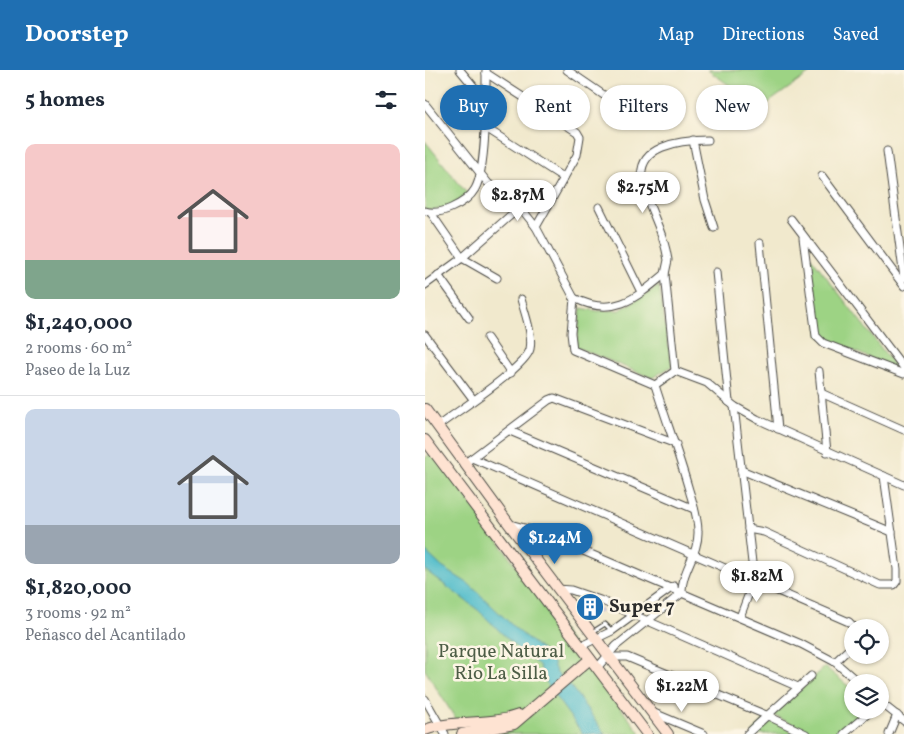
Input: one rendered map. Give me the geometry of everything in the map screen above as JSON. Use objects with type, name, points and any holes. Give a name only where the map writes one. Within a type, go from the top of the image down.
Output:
[{"type":"street","points":[[460,70],[472,85]]},
{"type":"street","points":[[567,70],[600,93]]},
{"type":"street","points":[[486,72],[486,85]]},
{"type":"street","points":[[486,72],[577,132],[580,137],[579,149],[536,227]]},
{"type":"street","points":[[425,104],[480,174],[520,207],[536,227],[575,298],[571,333],[572,348],[575,352],[655,384],[676,444],[698,530],[693,554],[681,583],[682,593]]},
{"type":"street","points":[[428,212],[447,210],[462,202],[475,189],[480,174],[486,130]]},
{"type":"street","points":[[489,130],[564,178]]},
{"type":"street","points":[[693,140],[705,200],[714,228]]},
{"type":"street","points":[[675,371],[665,274],[668,260],[643,185],[643,166],[657,149],[668,144],[708,140]]},
{"type":"street","points":[[887,151],[904,278]]},
{"type":"street","points":[[822,176],[904,286]]},
{"type":"street","points":[[425,285],[462,258],[520,207]]},
{"type":"street","points":[[599,207],[641,292]]},
{"type":"street","points":[[428,212],[462,258],[497,278]]},
{"type":"street","points":[[791,219],[803,238],[904,368]]},
{"type":"street","points":[[803,238],[816,336],[831,346],[904,374]]},
{"type":"street","points":[[760,243],[778,429]]},
{"type":"street","points":[[716,272],[754,580],[739,617]]},
{"type":"street","points":[[575,298],[595,307],[607,308],[617,306],[641,292],[665,274]]},
{"type":"street","points":[[438,275],[469,318]]},
{"type":"street","points":[[438,426],[511,373],[526,358],[530,340],[521,299]]},
{"type":"street","points":[[425,335],[473,399]]},
{"type":"street","points":[[487,338],[511,373]]},
{"type":"street","points":[[675,371],[707,383],[731,404],[778,429],[904,485]]},
{"type":"street","points":[[655,384],[675,371]]},
{"type":"street","points":[[819,371],[827,452]]},
{"type":"street","points":[[821,393],[904,430]]},
{"type":"street","points":[[469,461],[549,400],[557,398],[676,444]]},
{"type":"street","points":[[425,409],[457,453],[469,461],[693,554],[844,620]]},
{"type":"street","points":[[510,431],[694,509]]},
{"type":"street","points":[[428,443],[439,446],[445,436]]},
{"type":"street","points":[[428,443],[581,646],[588,661],[597,668],[647,734]]},
{"type":"street","points":[[441,459],[448,454],[457,453]]},
{"type":"street","points":[[469,461],[509,524],[668,734]]},
{"type":"street","points":[[741,470],[892,532]]},
{"type":"street","points":[[748,529],[763,532],[880,585],[895,585],[898,576],[883,476]]},
{"type":"street","points":[[509,524],[539,532],[739,617],[820,653],[835,662],[849,674]]},
{"type":"street","points":[[581,646],[593,636],[612,631],[671,588],[681,583]]},
{"type":"street","points":[[557,589],[579,593],[634,615],[798,687]]},
{"type":"street","points":[[597,668],[616,646],[682,593]]},
{"type":"street","points":[[835,662],[844,654]]},
{"type":"street","points":[[608,657],[627,658],[766,715],[806,734]]},
{"type":"street","points":[[454,723],[462,734],[534,708],[588,661]]},
{"type":"street","points":[[747,734],[811,676]]},
{"type":"street","points":[[425,699],[443,730]]},
{"type":"street","points":[[889,709],[904,721]]},
{"type":"street","points":[[652,713],[704,734]]},
{"type":"street","points":[[889,734],[897,715]]},
{"type":"street","points":[[844,734],[862,719]]},
{"type":"street","points":[[454,723],[474,730]]},
{"type":"street","points":[[425,730],[443,730],[454,723]]},
{"type":"lane","points":[[593,636],[605,624],[612,631]]},
{"type":"green space","points":[[708,70],[814,70],[768,103],[768,85],[729,85]]},
{"type":"green space","points":[[425,141],[469,196],[453,207],[425,211]]},
{"type":"green space","points":[[811,257],[898,370],[819,336]]},
{"type":"green space","points":[[659,286],[672,366],[652,378],[576,347],[581,308],[598,311],[620,310]]},
{"type":"green space","name":"Parque Natural Rio La Silla","points":[[434,451],[587,665],[641,734],[475,734],[457,721],[425,670],[425,458]]},
{"type":"green space","points":[[825,667],[844,682],[844,719],[856,719],[839,734],[814,734],[773,715]]},
{"type":"green space","points":[[766,717],[797,734],[752,734]]},
{"type":"water","points":[[425,551],[442,567],[469,584],[515,628],[551,658],[556,672],[572,688],[605,734],[583,734],[549,688],[539,665],[521,652],[478,610],[425,570]]},
{"type":"building","name":"Super 7","points":[[584,600],[597,605],[602,611],[589,617],[581,608]]},
{"type":"place","name":"Super 7","points":[[590,607]]}]
